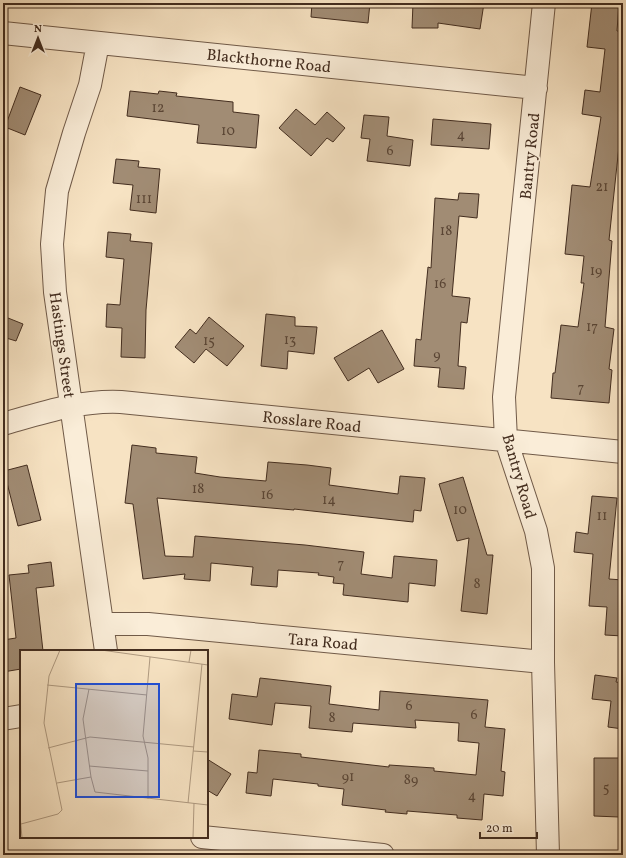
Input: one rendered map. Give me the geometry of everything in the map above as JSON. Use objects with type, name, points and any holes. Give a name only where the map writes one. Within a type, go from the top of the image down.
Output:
[{"type":"street","name":"Bantry Road","points":[[544,3],[504,397],[506,440],[540,549],[543,568],[543,662],[548,855]]},
{"type":"street","name":"Blackthorne Road","points":[[3,33],[536,88]]},
{"type":"street","name":"Hastings Street","points":[[98,43],[90,85],[63,167],[57,191],[54,217],[53,268],[106,650]]},
{"type":"street","name":"Rosslare Road","points":[[3,424],[72,405],[96,402],[121,402],[623,452]]},
{"type":"street","name":"Tara Road","points":[[102,624],[148,624],[543,662]]},
{"type":"street","points":[[3,719],[20,716]]},
{"type":"street","points":[[208,838],[382,855]]},
{"type":"building","points":[[312,3],[370,3],[368,23],[311,17]]},
{"type":"building","points":[[413,3],[484,3],[480,29],[438,23],[438,28],[412,28]]},
{"type":"building","points":[[592,3],[619,3],[617,31],[623,31],[623,146],[619,146],[609,240],[612,241],[605,327],[614,329],[609,369],[612,370],[609,403],[551,398],[553,373],[555,373],[561,325],[578,327],[584,283],[581,283],[584,256],[565,254],[572,185],[590,187],[601,117],[582,114],[585,90],[600,92],[605,49],[587,47]]},
{"type":"building","points":[[20,87],[41,95],[25,135],[5,127]]},
{"type":"building","points":[[130,91],[158,94],[159,91],[177,93],[176,96],[233,102],[233,112],[259,115],[256,148],[197,143],[199,125],[127,116]]},
{"type":"building","points":[[296,109],[315,125],[327,112],[345,128],[333,142],[327,138],[311,156],[279,128]]},
{"type":"building","points":[[364,115],[389,117],[387,136],[413,140],[410,166],[367,161],[370,139],[361,138]]},
{"type":"building","points":[[433,119],[491,124],[489,149],[431,145]]},
{"type":"building","points":[[116,159],[139,161],[138,167],[160,169],[156,213],[130,210],[133,185],[113,183]]},
{"type":"building","points":[[459,193],[479,194],[477,218],[459,216],[452,296],[470,298],[467,323],[461,322],[458,366],[466,367],[464,389],[438,387],[440,368],[414,366],[416,339],[421,340],[428,267],[431,268],[435,198],[458,200]]},
{"type":"building","points":[[108,232],[131,234],[130,241],[152,243],[146,310],[145,358],[121,357],[122,328],[106,327],[107,304],[120,305],[124,259],[106,257]]},
{"type":"building","points":[[266,314],[295,317],[295,326],[317,327],[314,354],[288,351],[287,369],[261,366]]},
{"type":"building","points":[[3,316],[23,324],[16,341],[3,337]]},
{"type":"building","points":[[209,317],[244,346],[227,366],[206,349],[194,363],[175,347],[190,329],[196,334]]},
{"type":"building","points":[[382,330],[404,369],[378,383],[369,368],[348,381],[334,358]]},
{"type":"building","points":[[132,445],[156,448],[156,453],[197,457],[195,473],[220,477],[266,481],[268,462],[307,465],[331,468],[329,485],[398,494],[400,476],[425,478],[421,511],[414,510],[413,522],[294,509],[157,498],[165,556],[193,557],[195,536],[305,545],[364,552],[361,574],[392,578],[394,556],[437,560],[435,586],[409,583],[408,602],[343,595],[344,584],[333,583],[334,577],[318,575],[319,573],[278,570],[277,587],[251,585],[253,567],[211,563],[210,581],[184,579],[185,574],[143,579],[133,504],[125,503]]},
{"type":"building","points":[[27,465],[41,520],[18,526],[4,471]]},
{"type":"building","points":[[463,477],[487,555],[493,555],[487,614],[461,611],[469,538],[457,541],[439,484]]},
{"type":"building","points":[[592,496],[617,498],[609,579],[623,580],[623,636],[605,635],[607,607],[589,606],[593,554],[574,552],[576,532],[588,534]]},
{"type":"building","points":[[51,562],[54,586],[36,588],[43,650],[20,650],[20,669],[3,672],[3,640],[16,638],[9,575],[29,573],[28,565]]},
{"type":"building","points":[[595,675],[617,678],[616,682],[623,683],[623,729],[608,727],[611,701],[592,699]]},
{"type":"building","points":[[260,678],[331,686],[329,704],[379,710],[380,691],[488,700],[485,727],[505,729],[501,771],[505,772],[503,796],[484,794],[482,820],[457,818],[457,815],[407,811],[407,814],[385,812],[386,810],[342,805],[344,789],[318,786],[318,784],[273,779],[271,796],[246,793],[248,772],[257,773],[259,750],[301,754],[301,757],[389,767],[389,765],[434,768],[434,771],[476,775],[479,743],[458,741],[459,723],[415,720],[416,728],[353,723],[352,732],[309,728],[311,706],[275,703],[272,725],[229,719],[232,694],[257,697]]},
{"type":"building","points":[[594,758],[619,758],[619,817],[594,816]]},
{"type":"building","points":[[208,760],[231,774],[217,796],[208,791]]}]
